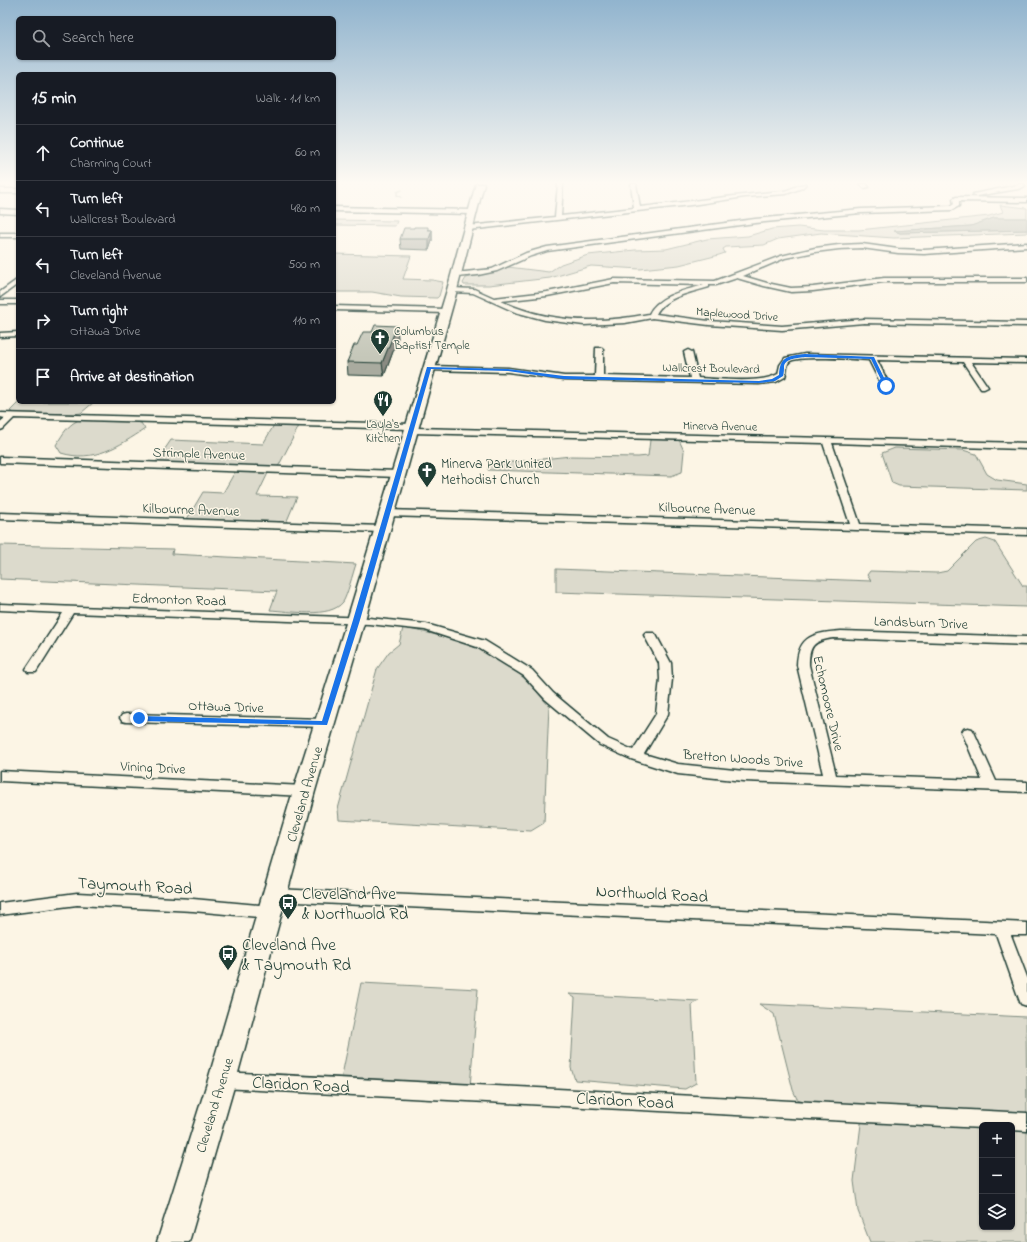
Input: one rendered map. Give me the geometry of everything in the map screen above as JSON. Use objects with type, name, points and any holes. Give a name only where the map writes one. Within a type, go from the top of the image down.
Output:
[{"type":"main road","name":"Cleveland Avenue","points":[[173,1242],[222,1080],[304,791],[412,429],[464,242]]},
{"type":"street","points":[[456,275],[487,272],[533,252],[599,242]]},
{"type":"street","points":[[652,316],[658,306],[669,299],[737,276],[783,257],[815,250],[862,246],[898,251],[924,252],[1027,245]]},
{"type":"street","points":[[737,276],[766,285],[791,290],[814,289],[884,280],[1027,280]]},
{"type":"street","points":[[492,300],[547,294],[614,281],[716,283]]},
{"type":"street","points":[[647,282],[689,292]]},
{"type":"street","points":[[0,295],[16,283]]},
{"type":"street","name":"Maplewood Drive","points":[[452,290],[474,291],[517,311],[538,316],[584,322],[625,321],[652,316],[709,323],[782,328],[864,321],[1027,324]]},
{"type":"street","points":[[0,302],[16,302]]},
{"type":"street","points":[[336,308],[446,311]]},
{"type":"street","points":[[0,335],[16,334]]},
{"type":"street","points":[[599,350],[599,378]]},
{"type":"street","points":[[688,352],[695,381]]},
{"type":"street","name":"Wallcrest Boulevard","points":[[429,368],[508,370],[557,377],[759,382],[773,380],[782,375],[782,364],[786,360],[794,357],[805,356],[1027,361]]},
{"type":"street","points":[[872,358],[887,388]]},
{"type":"street","points":[[966,360],[984,387]]},
{"type":"street","name":"Minerva Avenue","points":[[0,415],[412,429],[1027,446]]},
{"type":"street","points":[[0,427],[11,416]]},
{"type":"street","points":[[826,440],[856,527]]},
{"type":"street","name":"Strimple Avenue","points":[[0,460],[398,474]]},
{"type":"street","name":"Kilbourne Avenue","points":[[387,513],[1027,532]]},
{"type":"street","name":"Kilbourne Avenue","points":[[0,516],[382,528]]},
{"type":"street","name":"Edmonton Road","points":[[0,607],[356,620]]},
{"type":"street","points":[[32,668],[70,610]]},
{"type":"street","name":"Bretton Woods Drive","points":[[356,620],[426,627],[481,644],[528,673],[549,696],[604,742],[636,756],[678,769],[744,776],[1027,787]]},
{"type":"street","name":"Landsburn Drive","points":[[815,639],[822,636],[840,634],[1009,639],[1027,641]]},
{"type":"street","points":[[636,756],[662,714],[666,679],[665,664],[650,635]]},
{"type":"street","name":"Echomoore Drive","points":[[815,639],[809,643],[802,653],[803,665],[831,779]]},
{"type":"street","name":"Ottawa Drive","points":[[126,718],[324,724]]},
{"type":"street","points":[[968,732],[991,785]]},
{"type":"street","name":"Vining Drive","points":[[0,776],[304,791]]},
{"type":"street","name":"Taymouth Road","points":[[0,909],[77,899],[192,905],[272,904]]},
{"type":"street","name":"Northwold Road","points":[[272,904],[1027,929]]},
{"type":"street","points":[[1001,928],[1027,999]]},
{"type":"street","name":"Claridon Road","points":[[222,1080],[1027,1122]]},
{"type":"shaded area","points":[[695,242],[771,242],[764,245],[726,247],[723,249],[725,253],[679,265],[640,269],[591,266],[550,278],[489,285],[464,285],[463,283],[466,278],[508,267],[549,272],[561,264],[588,255],[635,250],[666,249]]},
{"type":"shaded area","points":[[336,254],[411,256],[403,279],[443,282],[437,298],[401,297],[372,292],[336,292]]},
{"type":"shaded area","points":[[17,404],[92,404],[81,413],[74,414],[13,413],[10,411]]},
{"type":"shaded area","points":[[82,419],[127,420],[141,423],[145,429],[116,447],[106,451],[84,456],[73,456],[61,453],[56,445],[69,426]]},
{"type":"shaded area","points":[[274,425],[299,426],[278,467],[156,462],[171,440],[263,444]]},
{"type":"shaded area","points":[[670,437],[679,440],[684,451],[682,472],[671,476],[488,470],[489,463],[571,456],[648,456],[650,440],[654,438]]},
{"type":"shaded area","points":[[895,448],[963,450],[976,454],[987,474],[997,480],[1027,484],[1027,490],[899,486],[892,483],[882,453]]},
{"type":"shaded area","points":[[236,470],[269,471],[257,496],[297,497],[286,523],[187,519],[203,492],[223,493]]},
{"type":"shaded area","points":[[986,539],[995,542],[1023,586],[1027,586],[1027,607],[556,592],[556,569],[871,581],[867,575],[870,571],[937,573],[947,571],[976,542]]},
{"type":"shaded area","points":[[0,545],[173,549],[172,554],[356,564],[343,602],[329,611],[309,613],[270,610],[277,591],[0,579]]},
{"type":"shaded area","points":[[403,628],[437,635],[469,645],[500,660],[527,681],[549,706],[544,823],[531,831],[339,820],[338,809],[377,669],[389,652],[399,644]]},
{"type":"shaded area","points":[[361,983],[478,989],[470,1087],[340,1085]]},
{"type":"shaded area","points":[[569,994],[699,1001],[692,1004],[696,1083],[685,1089],[575,1080],[571,1068],[575,998]]},
{"type":"shaded area","points":[[759,1004],[1026,1017],[1027,1115],[807,1102],[797,1099],[793,1090],[774,1014]]},
{"type":"shaded area","points":[[862,1116],[979,1122],[979,1230],[1015,1230],[1015,1124],[1027,1125],[1027,1242],[870,1242],[858,1211],[854,1181]]},
{"type":"building","points":[[375,325],[397,326],[382,363],[347,362],[354,345],[357,345],[363,332],[372,332]]},
{"type":"place","name":"Columbus Baptist Temple","points":[[380,355]]},
{"type":"place","name":"Layla's Kitchen","points":[[383,417]]},
{"type":"place","name":"Minerva Park United Methodist Church","points":[[427,488]]},
{"type":"place","name":"Cleveland Ave & Northwold Rd","points":[[288,920]]},
{"type":"place","name":"Cleveland Ave & Taymouth Rd","points":[[228,971]]},
{"type":"route","points":[[139,718],[324,724],[356,620],[429,368],[508,370],[564,378],[759,382],[773,380],[782,375],[782,364],[786,360],[794,357],[872,358],[886,386]]}]
